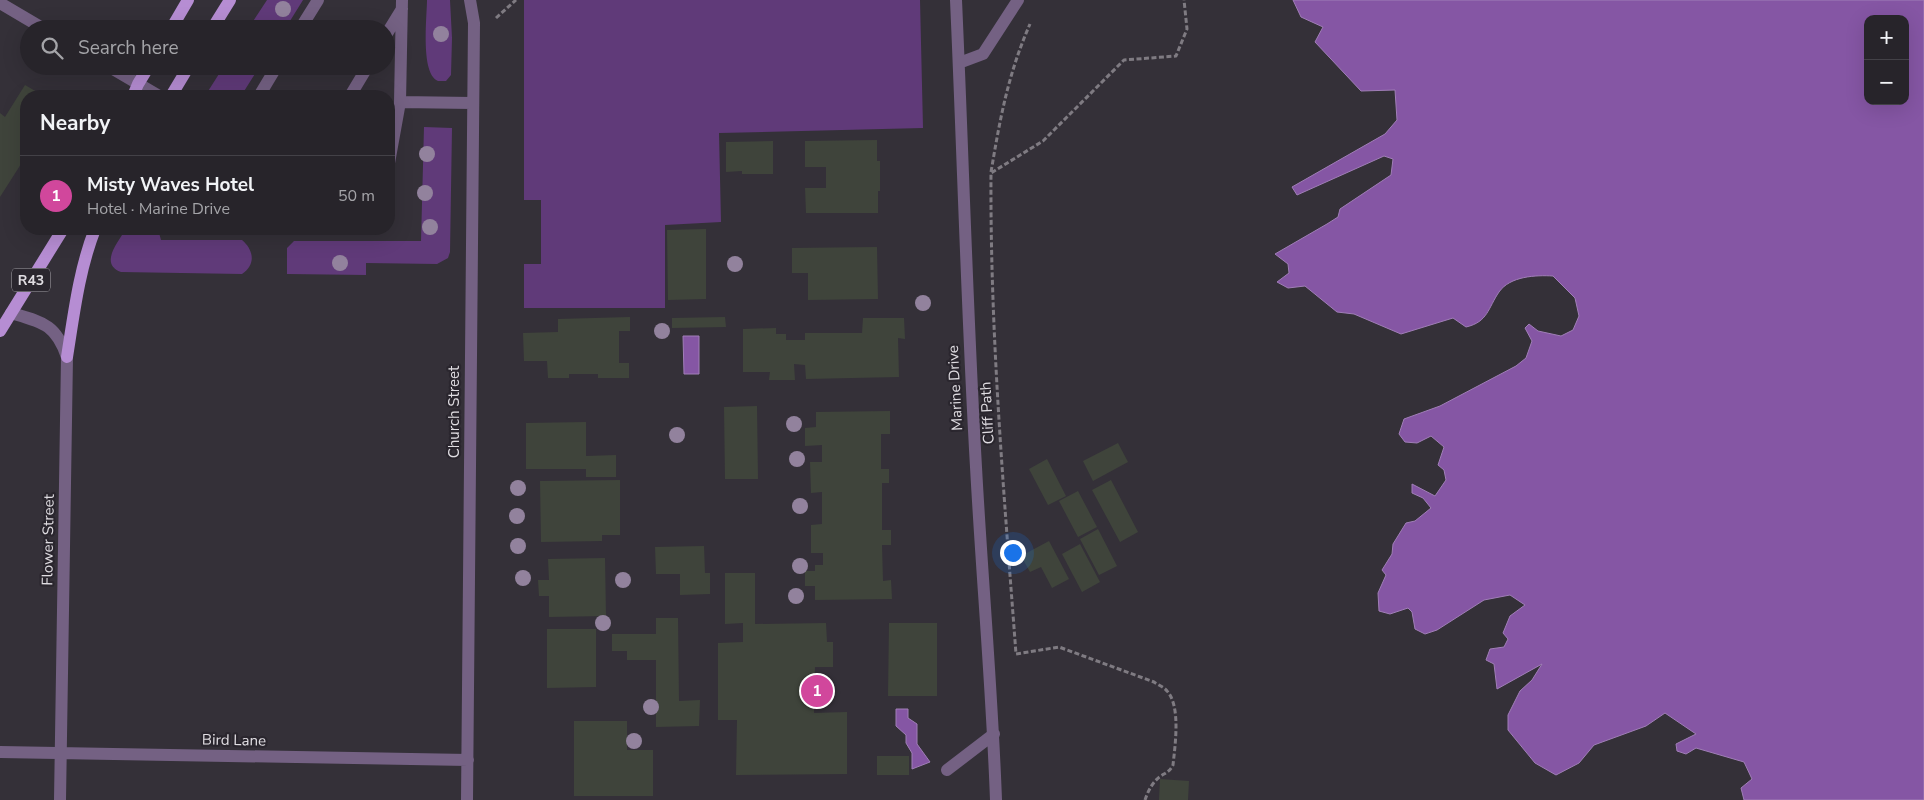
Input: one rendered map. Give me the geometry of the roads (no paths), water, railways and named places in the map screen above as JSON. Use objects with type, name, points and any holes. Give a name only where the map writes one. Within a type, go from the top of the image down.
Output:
[{"type":"main road","points":[[176,20],[188,0]]},
{"type":"main road","points":[[218,20],[230,0]]},
{"type":"main road","points":[[136,90],[144,75]]},
{"type":"main road","points":[[175,90],[184,75]]},
{"type":"main road","name":"R43","points":[[0,331],[59,235]]},
{"type":"main road","points":[[67,357],[80,276],[94,235]]},
{"type":"street","points":[[306,20],[318,0]]},
{"type":"street","name":"Church Street","points":[[470,0],[474,23]]},
{"type":"street","name":"Church Street","points":[[467,800],[472,104],[474,23],[478,0]]},
{"type":"street","name":"Marine Drive","points":[[956,0],[963,217],[994,734],[996,800]]},
{"type":"street","points":[[959,63],[983,54],[1018,0]]},
{"type":"street","points":[[0,3],[29,20]]},
{"type":"street","points":[[394,20],[402,4]]},
{"type":"street","points":[[395,130],[400,102],[402,4]]},
{"type":"street","points":[[123,75],[148,90]]},
{"type":"street","points":[[263,90],[272,75]]},
{"type":"street","points":[[354,90],[363,75]]},
{"type":"street","points":[[400,102],[472,104]]},
{"type":"street","name":"Flower Street","points":[[11,313],[42,322],[56,335],[67,357],[60,800]]},
{"type":"street","points":[[947,770],[994,734]]},
{"type":"street","name":"Bird Lane","points":[[0,752],[468,760]]},
{"type":"place","name":"Misty Waves Hotel","points":[[817,691]]}]
